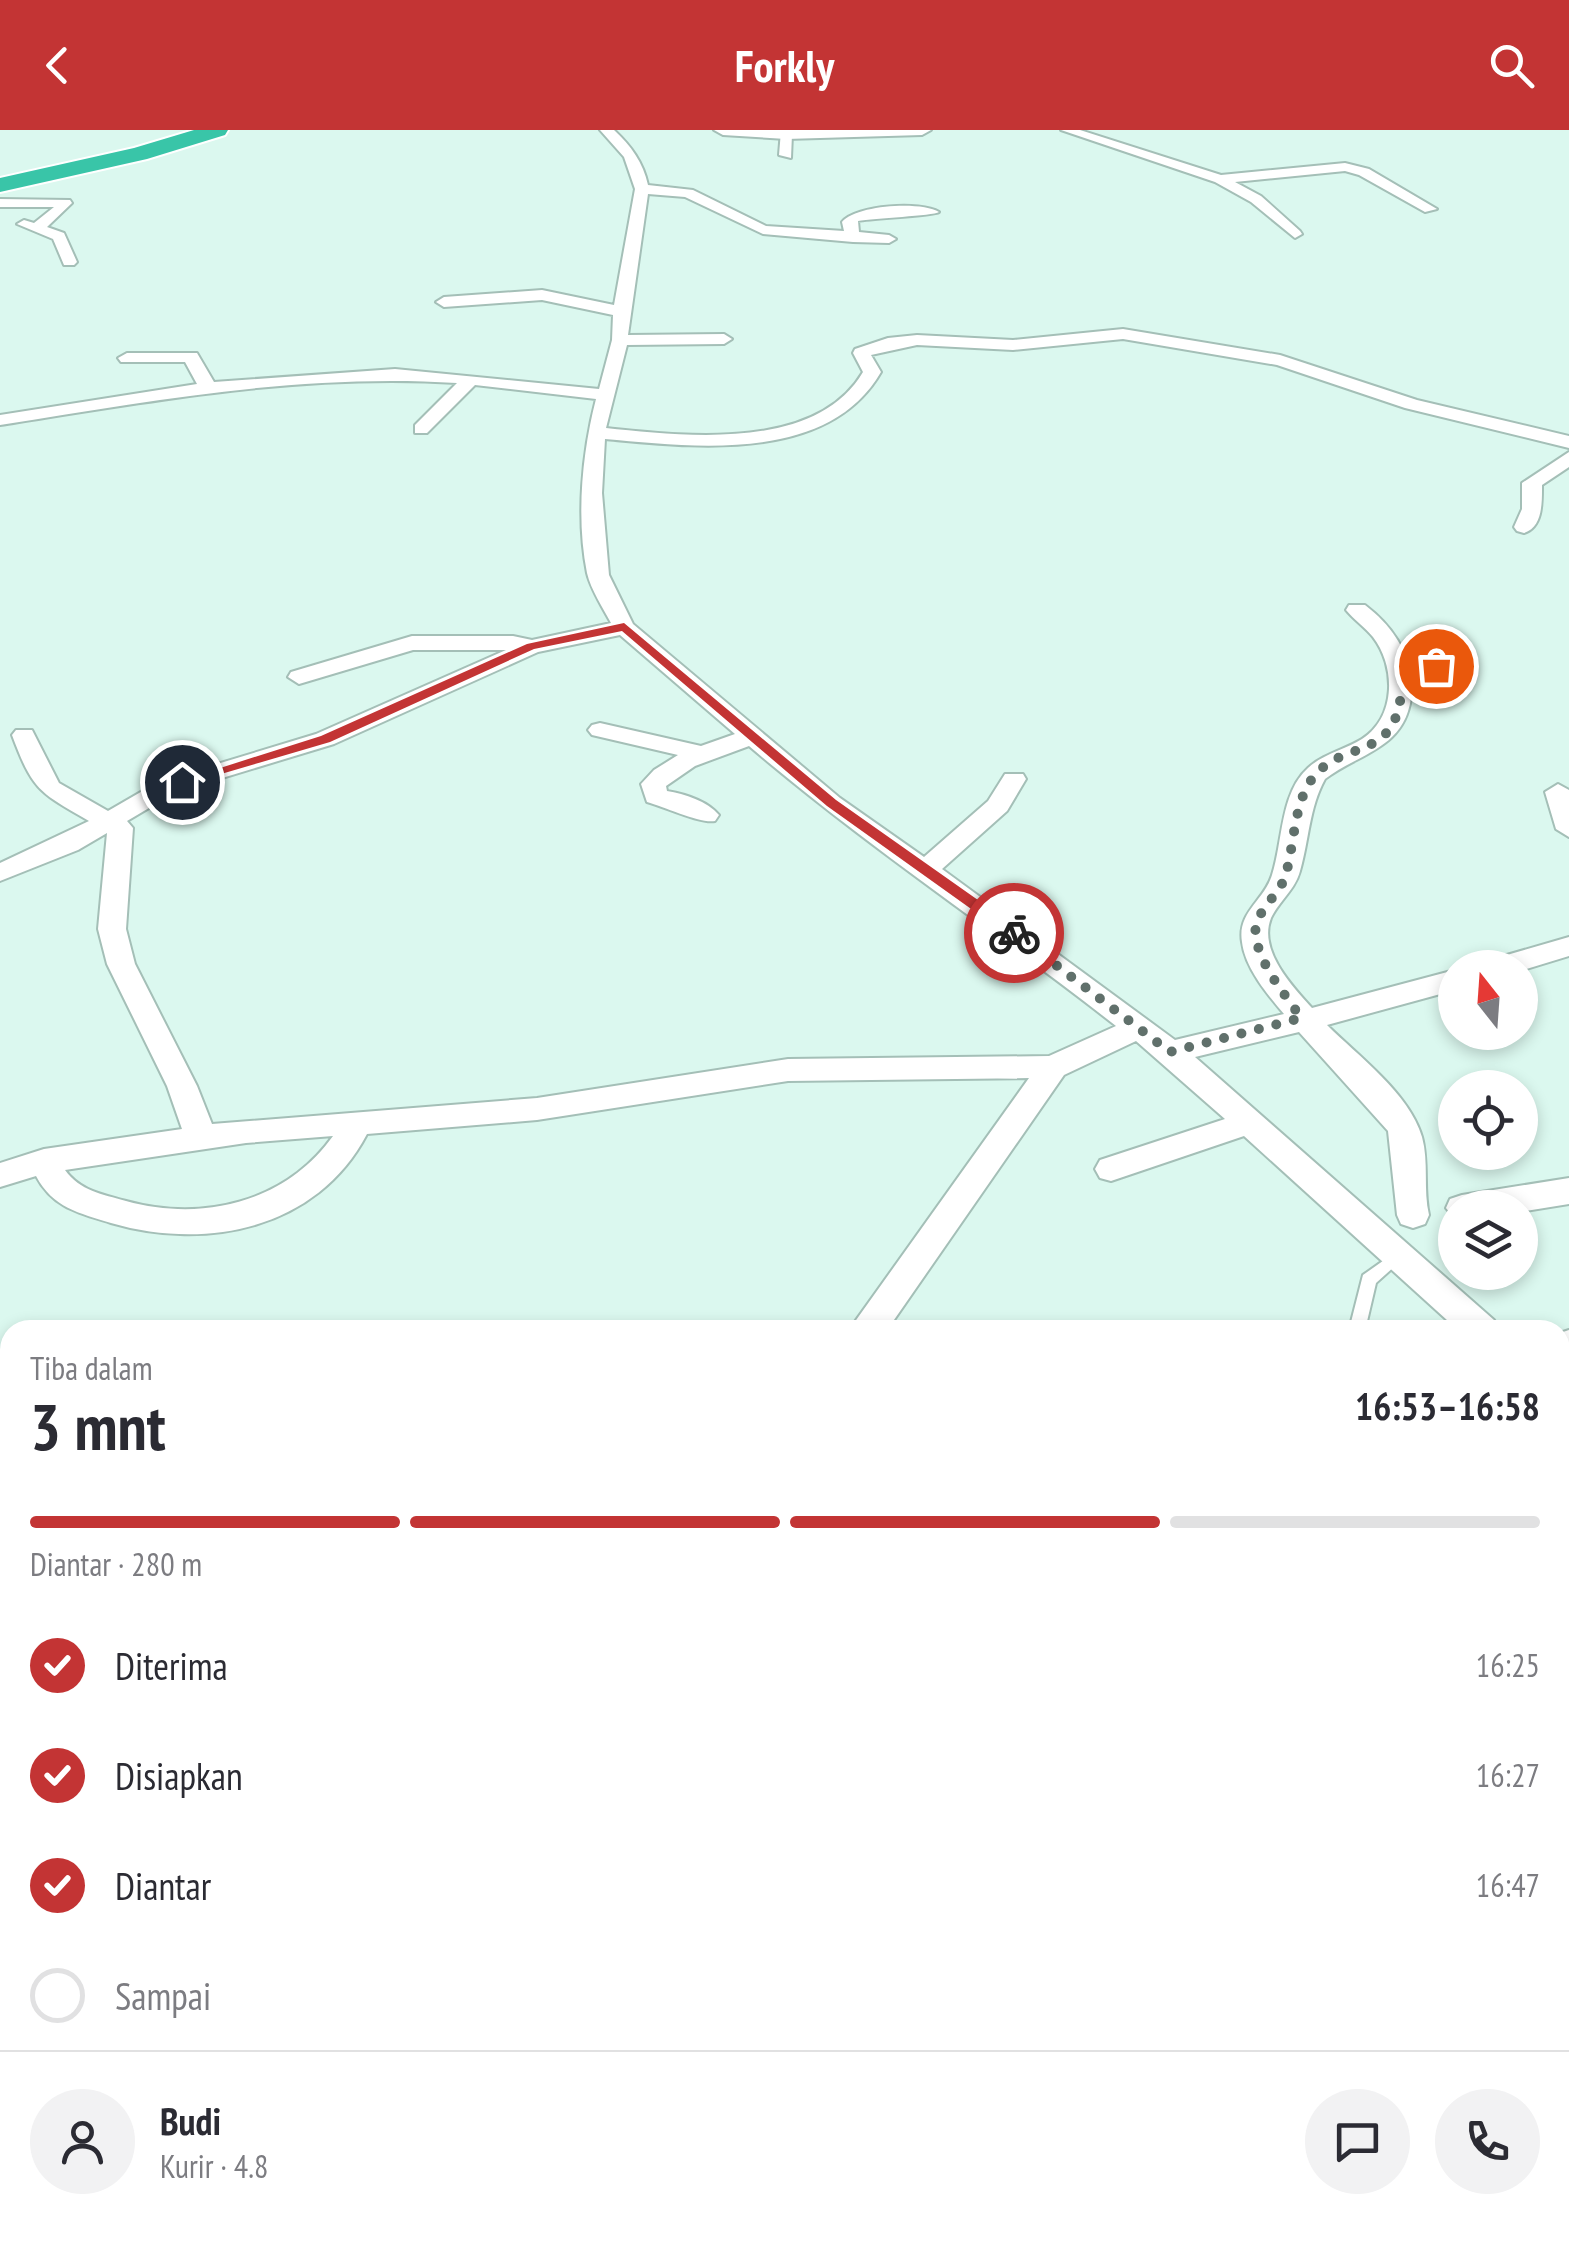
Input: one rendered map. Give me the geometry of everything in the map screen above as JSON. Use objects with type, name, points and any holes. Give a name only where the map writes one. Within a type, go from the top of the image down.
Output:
[{"type":"highway","points":[[0,176],[188,130]]},
{"type":"highway","points":[[0,185],[139,154],[217,130]]},
{"type":"street","points":[[606,130],[634,160],[642,189],[621,310],[620,340],[596,434],[592,494],[598,575],[624,627],[831,803],[1026,941],[1170,1052],[1470,1320]]},
{"type":"street","points":[[723,130],[786,134],[922,130]]},
{"type":"street","points":[[1067,130],[1220,179],[1256,199],[1295,234]]},
{"type":"street","points":[[786,134],[786,155]]},
{"type":"street","points":[[1134,150],[1152,144]]},
{"type":"street","points":[[1220,179],[1345,167],[1372,176],[1430,209]]},
{"type":"street","points":[[642,189],[693,194],[763,230],[889,239]]},
{"type":"street","points":[[0,203],[64,203],[37,227]]},
{"type":"street","points":[[852,238],[849,222],[853,218],[896,210],[932,212]]},
{"type":"street","points":[[4,224],[37,227],[59,236],[69,262]]},
{"type":"street","points":[[444,302],[542,295],[601,310],[621,310]]},
{"type":"street","points":[[596,434],[714,441],[788,430],[853,400],[867,386],[872,372],[861,353],[871,348],[917,340],[1013,345],[1106,333],[1280,360],[1411,404],[1569,442]]},
{"type":"street","points":[[620,340],[724,339]]},
{"type":"street","points":[[127,358],[191,358],[209,388]]},
{"type":"street","points":[[0,420],[209,388],[395,374],[471,378],[606,395]]},
{"type":"street","points":[[420,429],[471,378]]},
{"type":"street","points":[[350,396],[380,394]]},
{"type":"street","points":[[410,395],[453,396]]},
{"type":"street","points":[[1524,527],[1532,508],[1532,482],[1569,458]]},
{"type":"street","points":[[1356,610],[1389,643],[1400,674],[1401,694],[1392,726],[1367,746],[1315,774],[1301,802],[1284,881],[1256,922],[1255,936],[1266,965],[1301,1018],[1402,1126],[1409,1161],[1406,1192],[1413,1215]]},
{"type":"street","points":[[0,872],[69,844],[166,787],[283,754],[374,720],[531,646],[624,627]]},
{"type":"street","points":[[299,677],[412,643],[512,642],[531,646]]},
{"type":"street","points":[[1401,694],[1430,682],[1436,666]]},
{"type":"street","points":[[600,730],[703,754]]},
{"type":"street","points":[[24,735],[40,777],[50,788],[108,819],[122,832],[112,929],[122,964],[182,1086],[201,1137]]},
{"type":"street","points":[[706,815],[652,793],[654,784],[664,773],[750,737]]},
{"type":"street","points":[[925,870],[998,806],[1014,778]]},
{"type":"street","points":[[1558,792],[1569,829]]},
{"type":"street","points":[[1538,957],[1565,950]]},
{"type":"street","points":[[1170,1052],[1438,986]]},
{"type":"street","points":[[0,1174],[44,1161],[201,1137],[537,1109],[788,1070],[1053,1066],[1138,1028]]},
{"type":"street","points":[[874,1320],[1053,1066]]},
{"type":"street","points":[[1111,1169],[1247,1123]]},
{"type":"street","points":[[44,1161],[51,1180],[60,1190],[99,1206],[152,1222],[230,1222],[266,1209],[304,1185],[348,1144],[355,1124]]},
{"type":"street","points":[[1538,1195],[1569,1190]]},
{"type":"street","points":[[1360,1225],[1438,1211]]},
{"type":"lane","points":[[1360,1320],[1370,1280],[1397,1257]]},
{"type":"way so far","points":[[1014,933],[1170,1052],[1301,1018],[1266,965],[1255,936],[1256,922],[1284,881],[1301,802],[1315,774],[1357,752],[1392,726],[1398,716],[1401,694],[1430,682],[1436,666]]},
{"type":"route","points":[[182,782],[325,739],[390,713],[531,646],[624,627],[831,803],[1014,933]]}]
